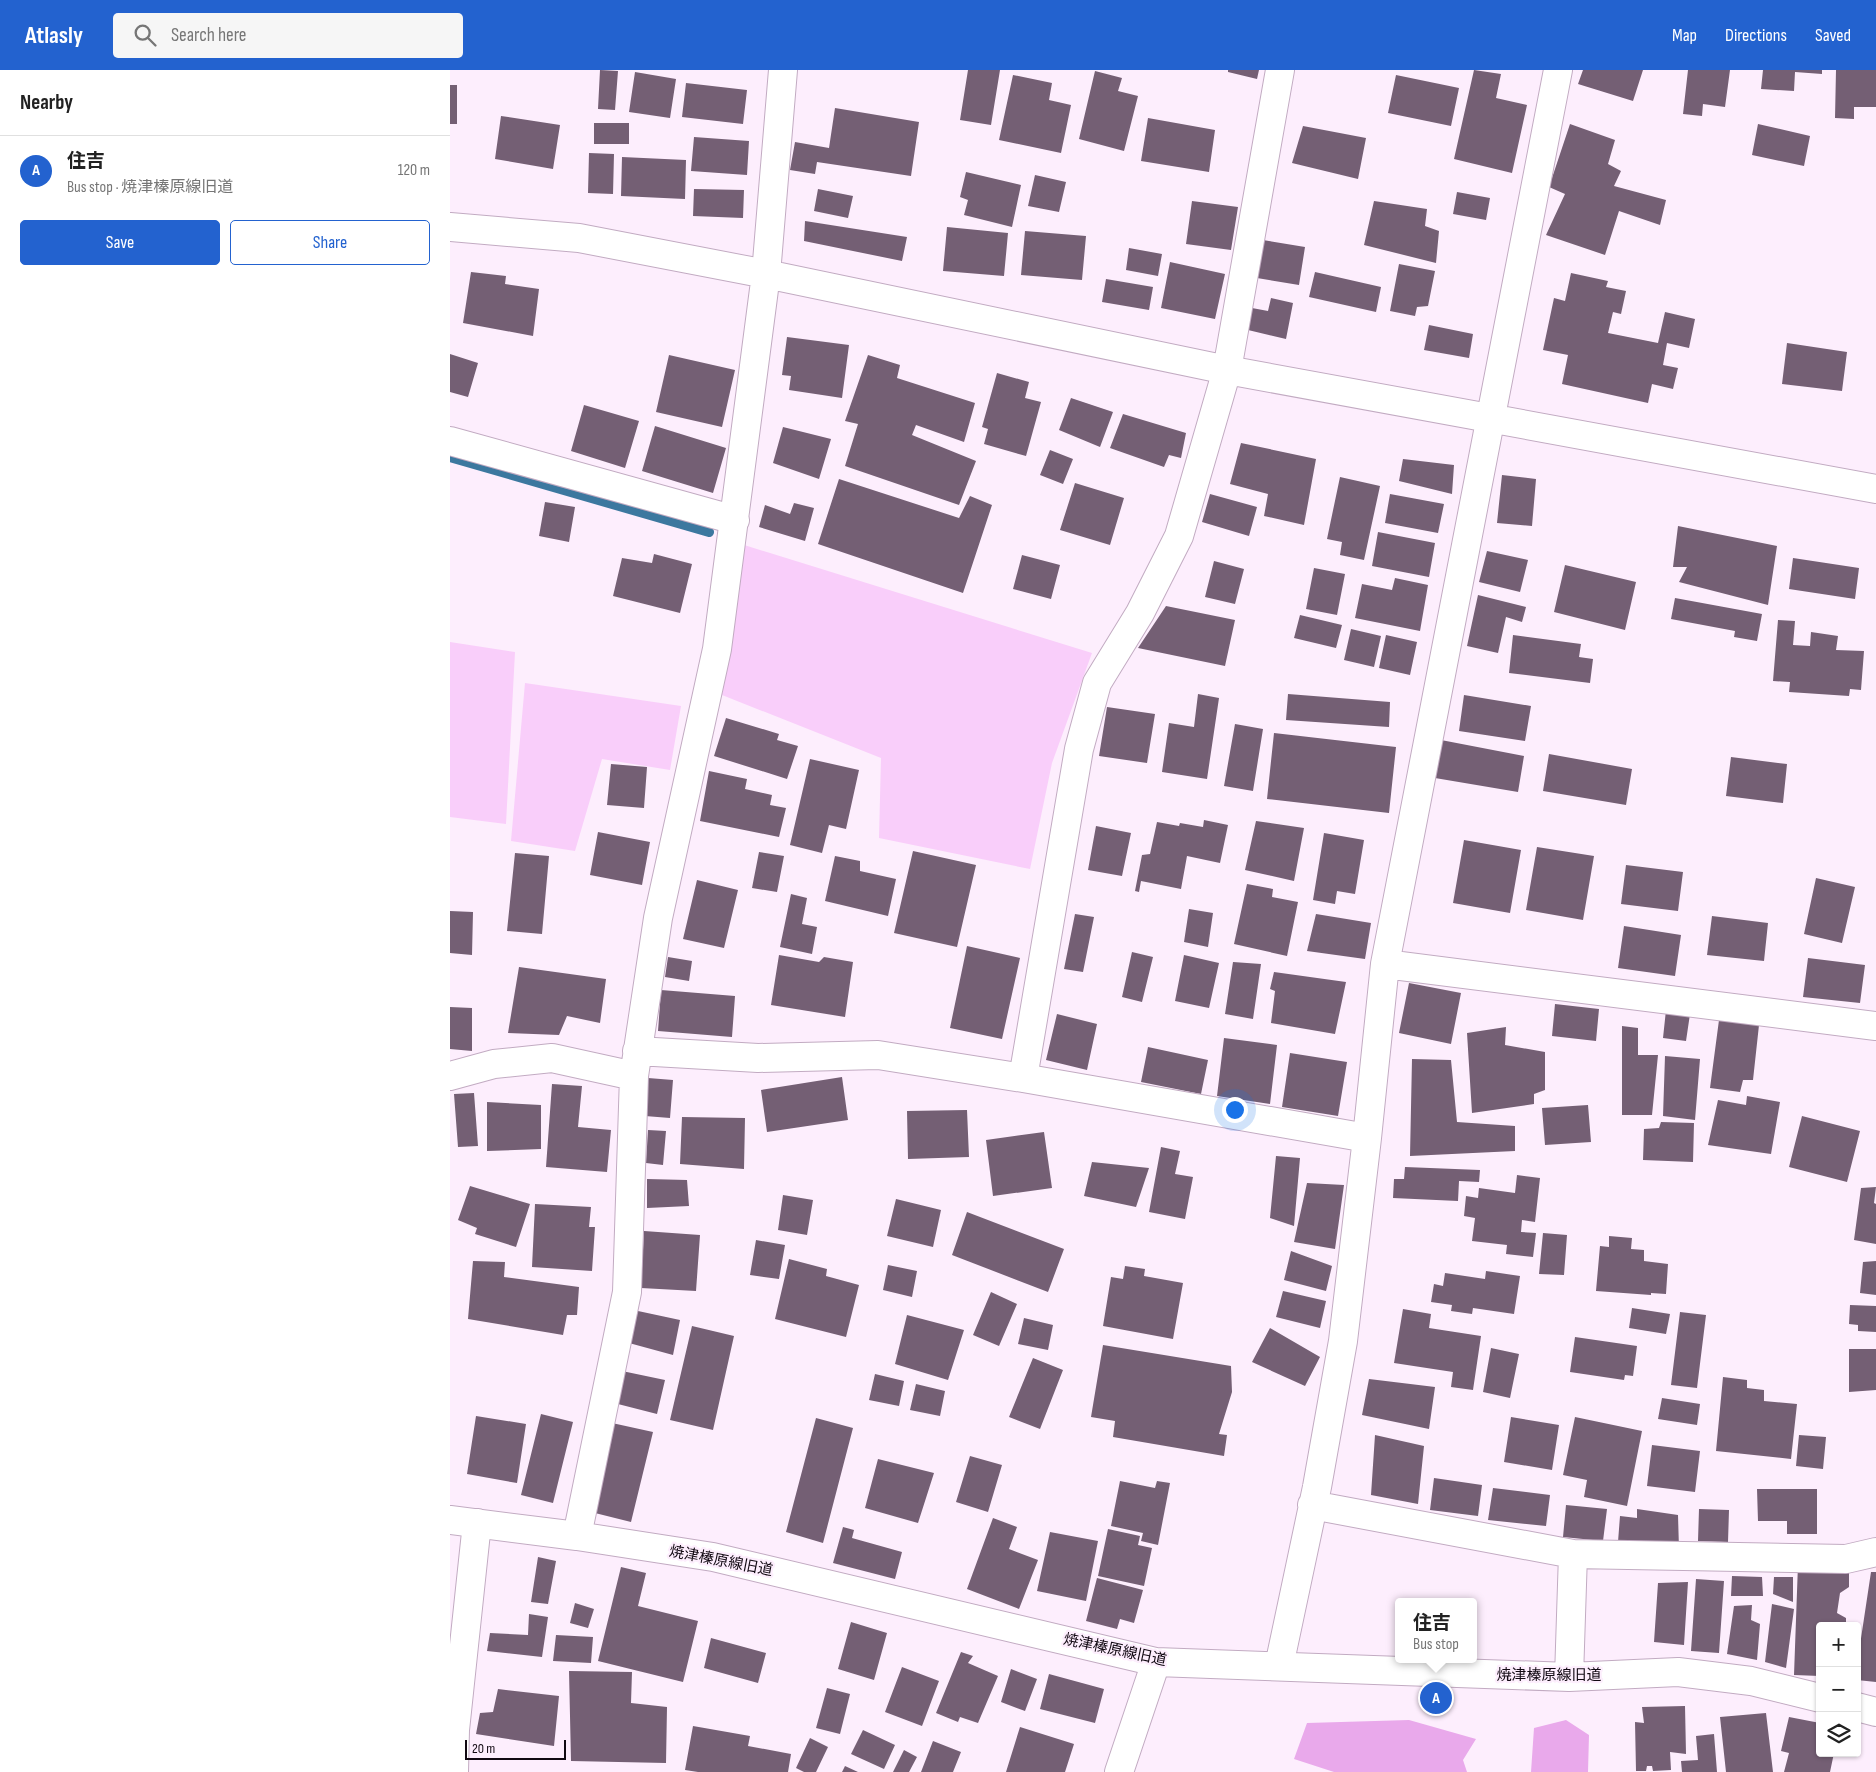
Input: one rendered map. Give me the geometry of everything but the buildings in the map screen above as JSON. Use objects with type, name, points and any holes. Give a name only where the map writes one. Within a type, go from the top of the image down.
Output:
[{"type":"street","points":[[577,1536],[628,1292],[635,1064],[658,918],[718,649],[766,274],[783,70]]},
{"type":"street","points":[[1023,1078],[1079,749],[1097,683],[1140,613],[1179,536],[1227,370],[1280,70]]},
{"type":"street","points":[[1279,1666],[1343,1341],[1385,964],[1558,70]]},
{"type":"street","points":[[450,227],[579,238],[766,274],[1227,370],[1876,488]]},
{"type":"street","points":[[450,440],[735,520]]},
{"type":"street","points":[[1385,964],[1876,1026]]},
{"type":"street","points":[[450,1076],[494,1064],[552,1058],[635,1064],[878,1055],[1023,1078],[1367,1138]]},
{"type":"street","points":[[1312,1505],[1573,1554],[1846,1558],[1876,1552]]},
{"type":"street","name":"焼津榛原線旧道","points":[[450,1520],[577,1536],[713,1557],[1156,1662],[1569,1677],[1678,1672],[1751,1681],[1816,1697]]},
{"type":"street","points":[[454,1772],[453,1729],[477,1523]]},
{"type":"street","points":[[1569,1677],[1573,1554]]},
{"type":"street","points":[[1119,1772],[1156,1662]]},
{"type":"street","points":[[1861,1708],[1876,1712]]},
{"type":"shaded area","points":[[741,544],[1092,653],[1052,763],[1030,869],[879,838],[881,758],[722,695]]},
{"type":"shaded area","points":[[450,642],[515,652],[506,824],[450,817]]},
{"type":"shaded area","points":[[525,683],[681,706],[670,770],[602,759],[575,851],[511,841]]},
{"type":"shaded area","points":[[1409,1720],[1476,1739],[1463,1760],[1467,1772],[1334,1772],[1294,1759],[1307,1723]]},
{"type":"shaded area","points":[[1566,1720],[1589,1735],[1588,1772],[1531,1772],[1534,1728]]},
{"type":"waterway","points":[[450,457],[709,532]]},
{"type":"place","name":"住吉","points":[[1436,1698]]}]
